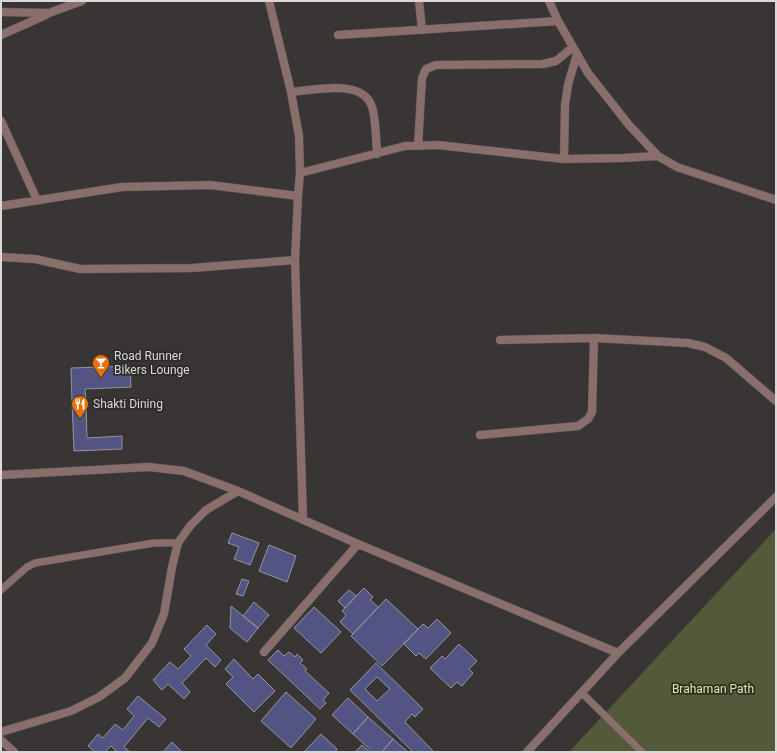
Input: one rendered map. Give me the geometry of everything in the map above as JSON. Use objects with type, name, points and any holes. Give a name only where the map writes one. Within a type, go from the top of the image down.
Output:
[{"type":"street","points":[[1,35],[49,13],[82,1]]},
{"type":"street","points":[[269,1],[299,136],[300,173],[295,260],[303,520]]},
{"type":"street","points":[[419,1],[422,30]]},
{"type":"street","points":[[549,1],[558,21],[588,72],[629,125],[658,156],[677,166],[776,200]]},
{"type":"street","points":[[1,12],[49,13]]},
{"type":"street","points":[[338,35],[558,21]]},
{"type":"street","points":[[418,146],[422,78],[426,69],[436,65],[543,64],[556,61],[575,51]]},
{"type":"street","points":[[564,159],[565,105],[575,51]]},
{"type":"street","points":[[290,92],[346,88],[361,92],[367,97],[372,108],[377,154]]},
{"type":"street","points":[[1,121],[37,200]]},
{"type":"street","points":[[300,173],[405,146],[438,145],[564,159],[658,156]]},
{"type":"street","points":[[1,206],[122,187],[210,185],[298,196]]},
{"type":"street","points":[[1,257],[35,259],[80,269],[192,268],[295,260]]},
{"type":"street","points":[[500,340],[594,338],[688,343],[704,347],[726,358],[776,401]]},
{"type":"street","points":[[480,435],[578,426],[588,419],[592,412],[593,399],[594,338]]},
{"type":"street","points":[[1,475],[149,467],[184,470],[238,491],[358,544],[618,653]]},
{"type":"street","points":[[1,732],[71,711],[99,697],[125,678],[152,643],[164,614],[172,567],[178,544],[190,526],[206,510],[238,491]]},
{"type":"street","points":[[527,752],[618,653],[776,497]]},
{"type":"street","points":[[264,652],[358,544]]},
{"type":"street","points":[[1,740],[14,752]]},
{"type":"lane","points":[[1,590],[35,563],[154,543],[178,544]]},
{"type":"lane","points":[[582,693],[642,752]]},
{"type":"green space","name":"Brahaman Path","points":[[776,529],[776,752],[569,752]]},
{"type":"building","name":"Road Runner Bikers Lounge","points":[[130,366],[131,387],[85,389],[86,401],[72,402],[71,368]]},
{"type":"building","name":"Shakti Dining","points":[[86,401],[87,438],[122,436],[122,449],[74,451],[72,402]]},
{"type":"building","points":[[232,533],[259,543],[250,565],[234,559],[239,547],[228,543]]},
{"type":"building","points":[[269,545],[296,556],[287,582],[259,571]]},
{"type":"building","points":[[242,579],[249,581],[243,596],[236,594]]},
{"type":"building","points":[[364,588],[373,597],[370,600],[378,607],[353,634],[340,622],[346,615],[342,611]]},
{"type":"building","points":[[349,590],[356,596],[345,608],[338,601]]},
{"type":"building","points":[[386,599],[418,629],[382,666],[351,636]]},
{"type":"building","points":[[254,602],[269,615],[258,628],[243,616]]},
{"type":"building","points":[[231,606],[258,628],[247,642],[230,628]]},
{"type":"building","points":[[314,607],[341,632],[321,653],[294,628]]},
{"type":"building","points":[[437,619],[451,633],[426,659],[419,653],[416,656],[404,644],[423,624],[428,628]]},
{"type":"building","points":[[207,625],[216,634],[206,645],[221,660],[215,667],[206,658],[182,683],[190,692],[184,699],[168,684],[162,690],[153,680],[170,662],[178,669],[191,656],[184,649]]},
{"type":"building","points":[[459,644],[477,661],[469,669],[473,673],[462,686],[457,682],[451,688],[430,668],[442,656],[445,659]]},
{"type":"building","points":[[278,650],[284,656],[289,652],[295,657],[297,654],[303,660],[300,663],[307,669],[305,671],[329,693],[323,700],[326,703],[320,709],[268,660]]},
{"type":"building","points":[[234,659],[253,679],[258,674],[275,691],[254,712],[226,684],[233,677],[225,669]]},
{"type":"building","points":[[376,663],[423,709],[415,717],[412,714],[405,722],[434,752],[413,752],[350,690]],"holes":[[[377,677],[390,689],[377,701],[365,689]]]},
{"type":"building","points":[[286,692],[316,719],[291,748],[261,721]]},
{"type":"building","points":[[138,696],[166,719],[159,727],[148,718],[124,747],[130,752],[117,752],[111,746],[105,752],[95,752],[88,746],[98,734],[103,738],[115,724],[123,730],[134,716],[127,709]]},
{"type":"building","points":[[348,698],[368,717],[353,734],[332,715]]},
{"type":"building","points":[[368,717],[393,739],[382,752],[373,752],[353,734]]},
{"type":"building","points":[[321,734],[337,749],[335,752],[304,752]]},
{"type":"building","points":[[393,739],[408,752],[382,752]]},
{"type":"building","points":[[172,742],[182,752],[163,752]]},
{"type":"building","points":[[362,745],[370,752],[355,752]]},
{"type":"place","name":"Road Runner Bikers Lounge","points":[[101,378]]},
{"type":"place","name":"Shakti Dining","points":[[80,419]]}]
